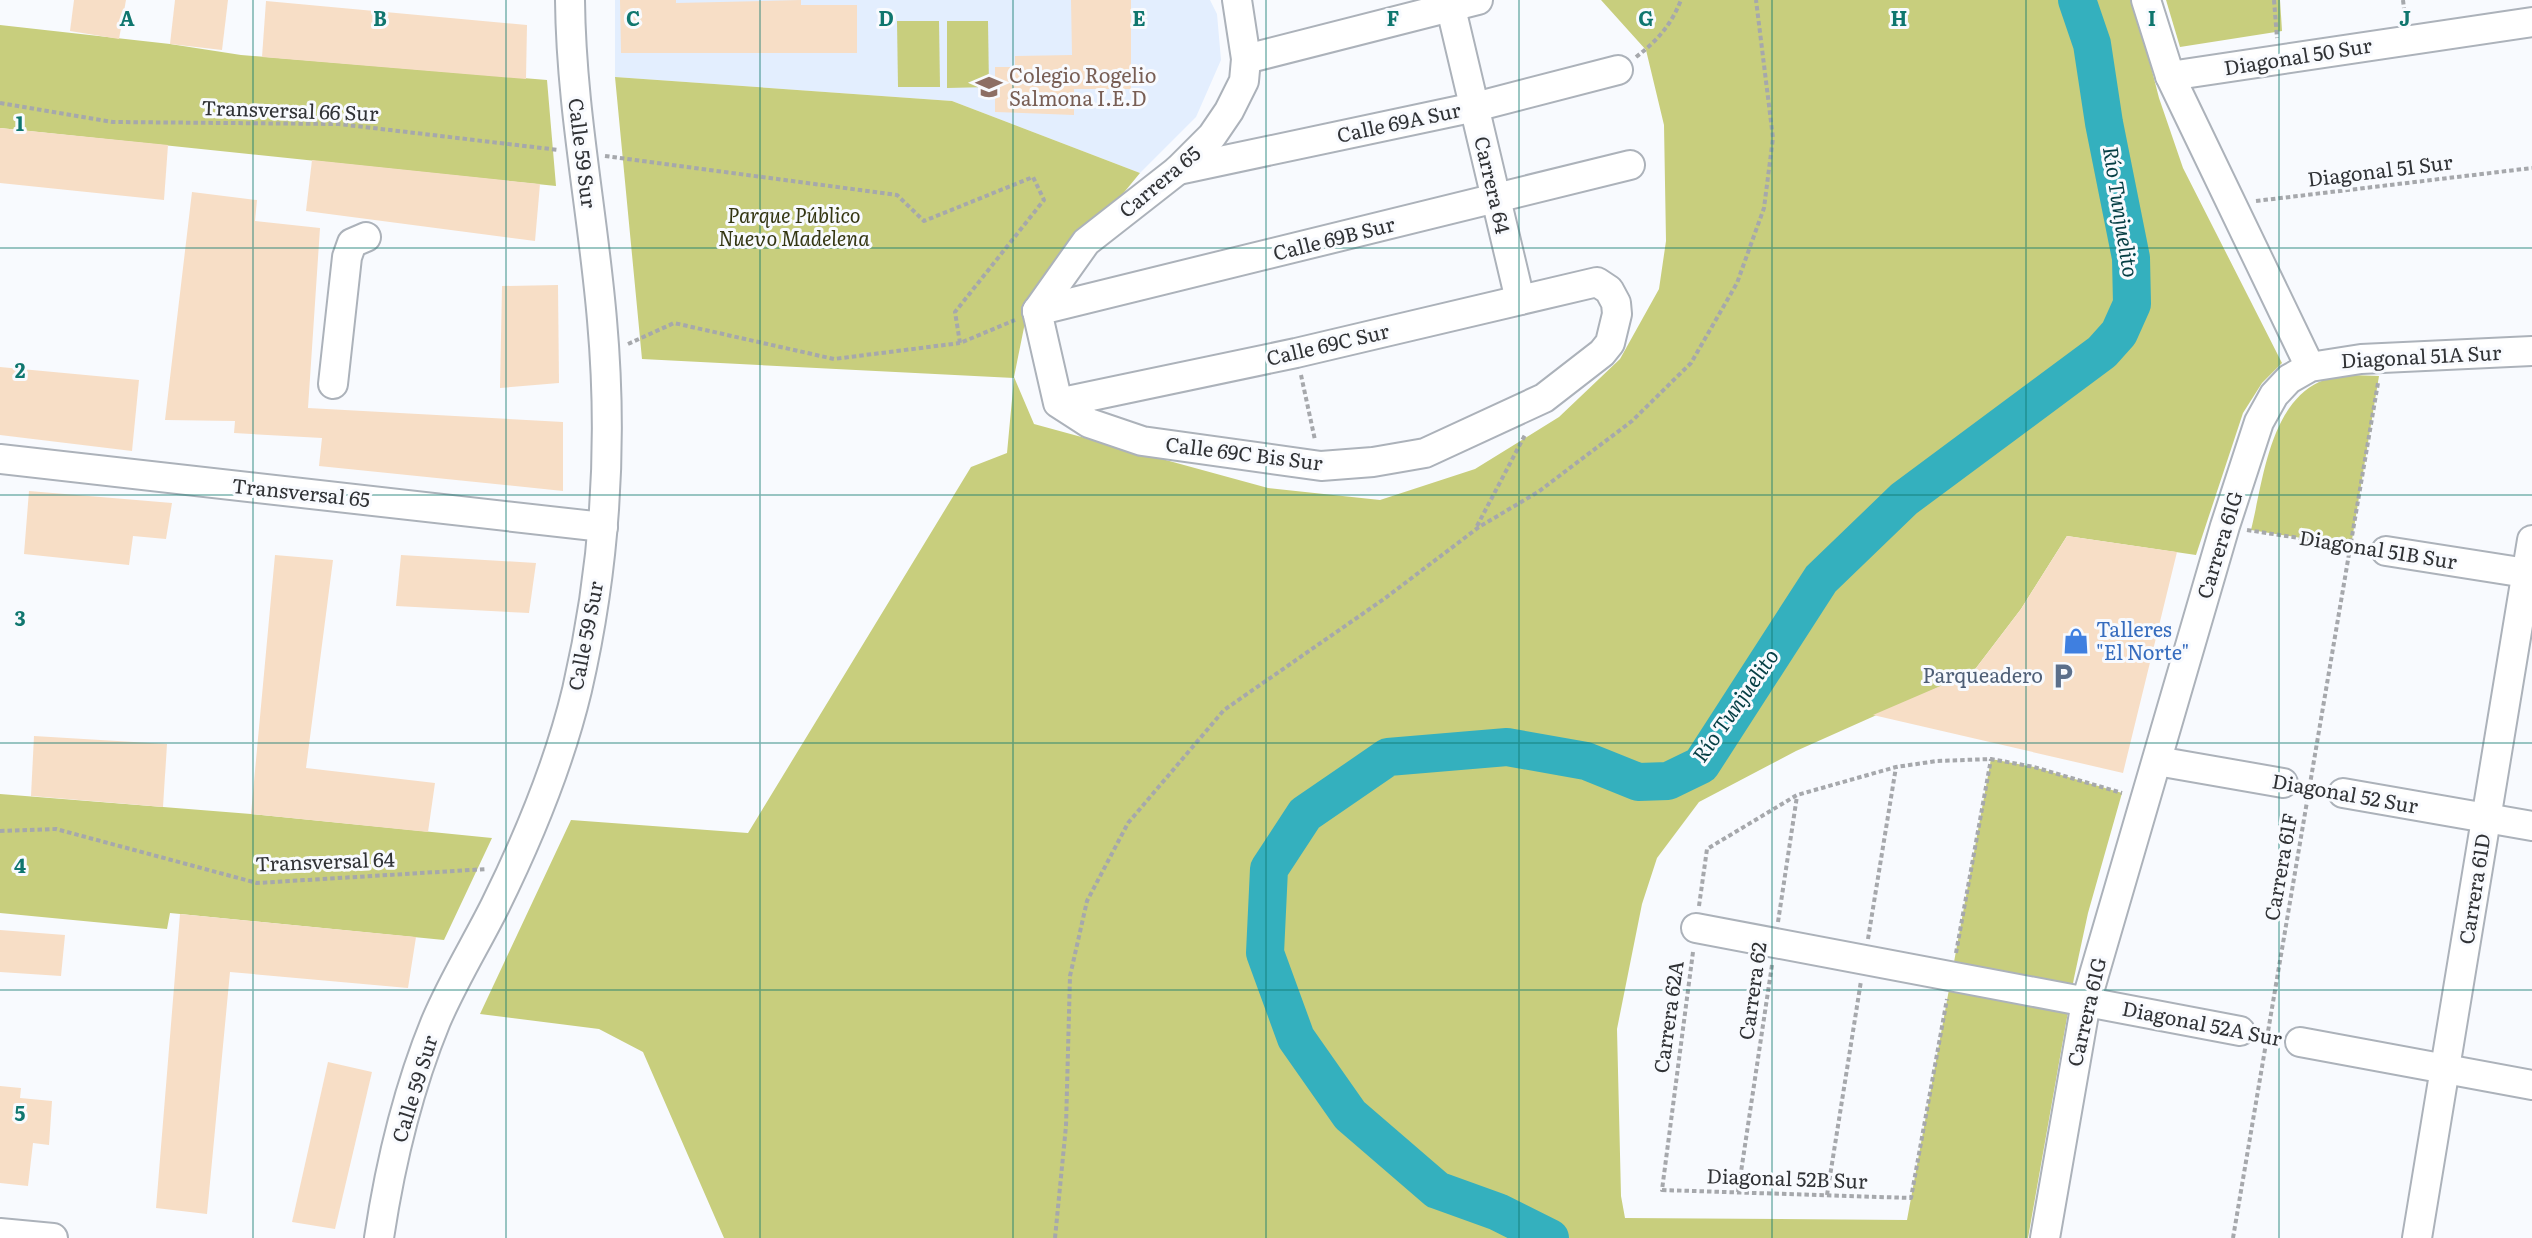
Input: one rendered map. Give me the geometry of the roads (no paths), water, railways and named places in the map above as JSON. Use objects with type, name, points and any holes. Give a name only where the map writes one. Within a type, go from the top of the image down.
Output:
[{"type":"street","name":"Calle 59 Sur","points":[[380,1238],[397,1148],[436,1021],[513,868],[541,804],[576,692],[600,564],[607,474],[605,354],[592,227],[580,152],[570,0]]},
{"type":"street","name":"Carrera 65","points":[[1037,311],[1086,242],[1178,170],[1212,136],[1229,111],[1244,81],[1246,59],[1237,0]]},
{"type":"street","points":[[2146,0],[2170,76],[2310,367]]},
{"type":"street","points":[[1246,59],[1459,2]]},
{"type":"street","name":"Carrera 64","points":[[1459,2],[1475,107],[1520,300]]},
{"type":"street","name":"Diagonal 50 Sur","points":[[2170,76],[2532,22]]},
{"type":"street","name":"Calle 69A Sur","points":[[1178,170],[1475,107],[1618,69]]},
{"type":"street","name":"Calle 69B Sur","points":[[1037,311],[1630,165]]},
{"type":"street","points":[[333,384],[347,257],[352,243],[366,237]]},
{"type":"street","name":"Calle 69C Sur","points":[[1058,403],[1296,353],[1597,282]]},
{"type":"street","name":"Calle 69C Bis Sur","points":[[1058,403],[1089,423],[1142,441],[1321,466],[1373,462],[1425,453],[1544,398],[1602,353],[1610,343],[1617,314],[1616,303],[1609,290],[1597,282]]},
{"type":"street","points":[[1037,311],[1058,403]]},
{"type":"street","name":"Diagonal 51A Sur","points":[[2310,367],[2383,358],[2532,351]]},
{"type":"street","name":"Carrera 61G","points":[[2045,1238],[2086,1002],[2225,526],[2259,422],[2274,395],[2289,379],[2310,367]]},
{"type":"street","name":"Transversal 65","points":[[0,459],[603,527]]},
{"type":"street","name":"Carrera 61D","points":[[2417,1238],[2486,818],[2529,574],[2532,540]]},
{"type":"street","name":"Diagonal 51B Sur","points":[[2386,551],[2529,574]]},
{"type":"street","name":"Diagonal 52 Sur","points":[[2157,761],[2296,785]]},
{"type":"street","name":"Diagonal 52 Sur","points":[[2343,793],[2532,826]]},
{"type":"street","name":"Diagonal 52A Sur","points":[[1696,928],[2254,1034]]},
{"type":"street","name":"Diagonal 52A Sur","points":[[2300,1042],[2532,1085]]},
{"type":"street","points":[[0,1233],[53,1238]]},
{"type":"waterway","name":"Río Tunjuelito","points":[[1550,1238],[1498,1212],[1437,1190],[1350,1115],[1296,1038],[1265,953],[1269,869],[1305,814],[1388,757],[1507,747],[1586,761],[1638,782],[1668,781],[1701,765],[1821,579],[1904,499],[2102,352],[2119,333],[2132,304],[2131,258],[2104,123],[2092,44],[2077,0]]},
{"type":"place","name":"Colegio Rogelio Salmona I.E.D","points":[[989,87]]},
{"type":"place","name":"Talleres \"El Norte\"","points":[[2076,641]]},
{"type":"place","name":"Parqueadero","points":[[2063,676]]},
{"type":"park label","name":"Parque Público Nuevo Madelena","points":[[794,228]]}]
